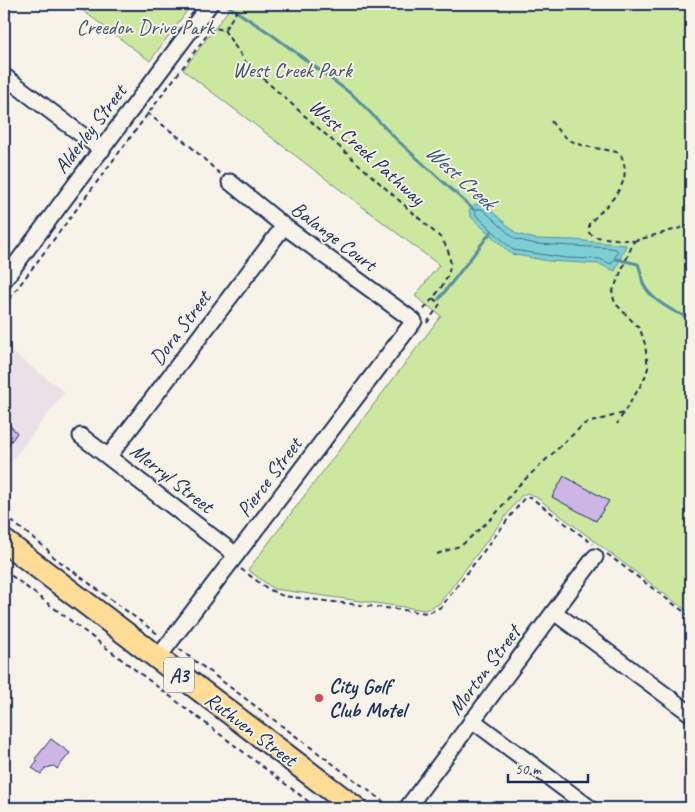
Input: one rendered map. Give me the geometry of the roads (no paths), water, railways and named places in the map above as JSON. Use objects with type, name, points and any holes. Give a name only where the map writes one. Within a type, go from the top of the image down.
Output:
[{"type":"highway","name":"Ruthven Street","points":[[4,541],[169,650],[355,808]]},
{"type":"street","name":"Alderley Street","points":[[4,280],[210,4]]},
{"type":"street","points":[[4,76],[102,150]]},
{"type":"street","name":"Balange Court","points":[[230,182],[284,226],[414,321]]},
{"type":"street","name":"Dora Street","points":[[110,456],[284,226]]},
{"type":"street","name":"Pierce Street","points":[[169,650],[238,561],[414,321]]},
{"type":"street","name":"Merryl Street","points":[[81,436],[110,456],[238,561]]},
{"type":"street","name":"Morton Street","points":[[407,808],[598,551]]},
{"type":"street","points":[[554,612],[691,714]]},
{"type":"street","points":[[472,720],[590,808]]},
{"type":"water","points":[[475,204],[484,204],[517,234],[536,239],[574,240],[626,245],[615,271],[599,264],[549,261],[511,254],[471,217],[469,210]]},
{"type":"waterway","name":"West Creek","points":[[225,4],[271,34],[354,96],[396,139],[474,210]]},
{"type":"waterway","points":[[439,299],[491,232]]},
{"type":"waterway","name":"West Creek","points":[[616,259],[638,264],[643,283],[651,295],[671,309],[691,318]]},
{"type":"place","name":"City Golf Club Motel","points":[[319,698]]},
{"type":"park label","name":"Creedon Drive Park","points":[[145,27]]},
{"type":"park label","name":"West Creek Park","points":[[292,70]]}]
